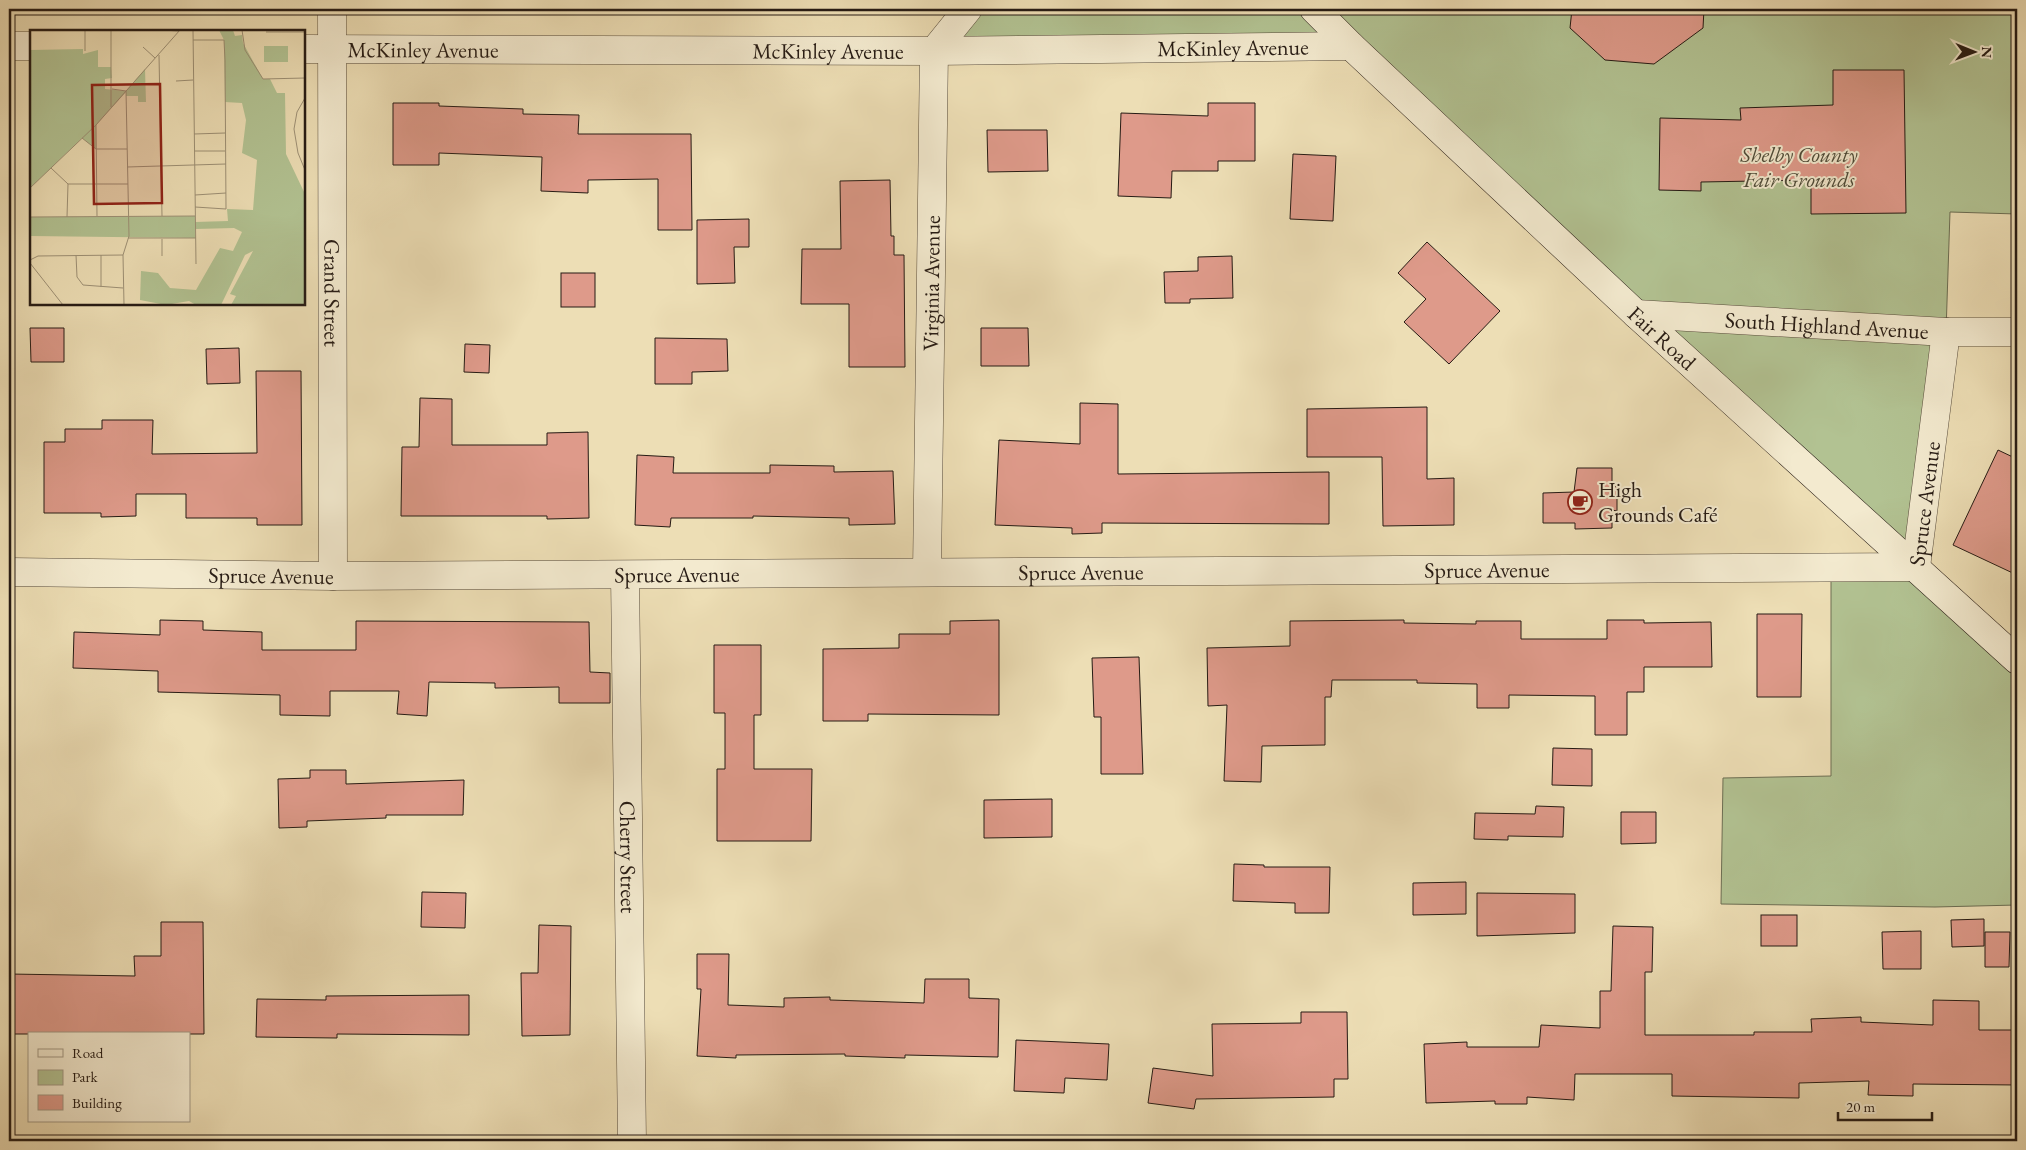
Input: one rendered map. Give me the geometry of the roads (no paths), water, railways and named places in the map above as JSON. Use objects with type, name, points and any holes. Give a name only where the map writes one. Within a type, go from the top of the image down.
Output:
[{"type":"street","name":"Grand Street","points":[[332,9],[333,576]]},
{"type":"street","points":[[934,51],[968,9]]},
{"type":"street","name":"Fair Road","points":[[1314,9],[1636,314],[2017,660]]},
{"type":"street","points":[[9,46],[30,46]]},
{"type":"street","name":"McKinley Avenue","points":[[305,49],[934,51],[1351,46]]},
{"type":"street","name":"Virginia Avenue","points":[[927,571],[934,51]]},
{"type":"street","name":"South Highland Avenue","points":[[1636,314],[1946,332],[2017,332]]},
{"type":"street","name":"Spruce Avenue","points":[[9,572],[333,576],[927,571],[1699,570],[1916,567],[1946,332]]},
{"type":"street","name":"Cherry Street","points":[[624,575],[632,1141]]},
{"type":"place","name":"High Grounds Café","points":[[1580,502]]},
{"type":"park label","name":"Shelby County Fair Grounds","points":[[1799,166]]}]
